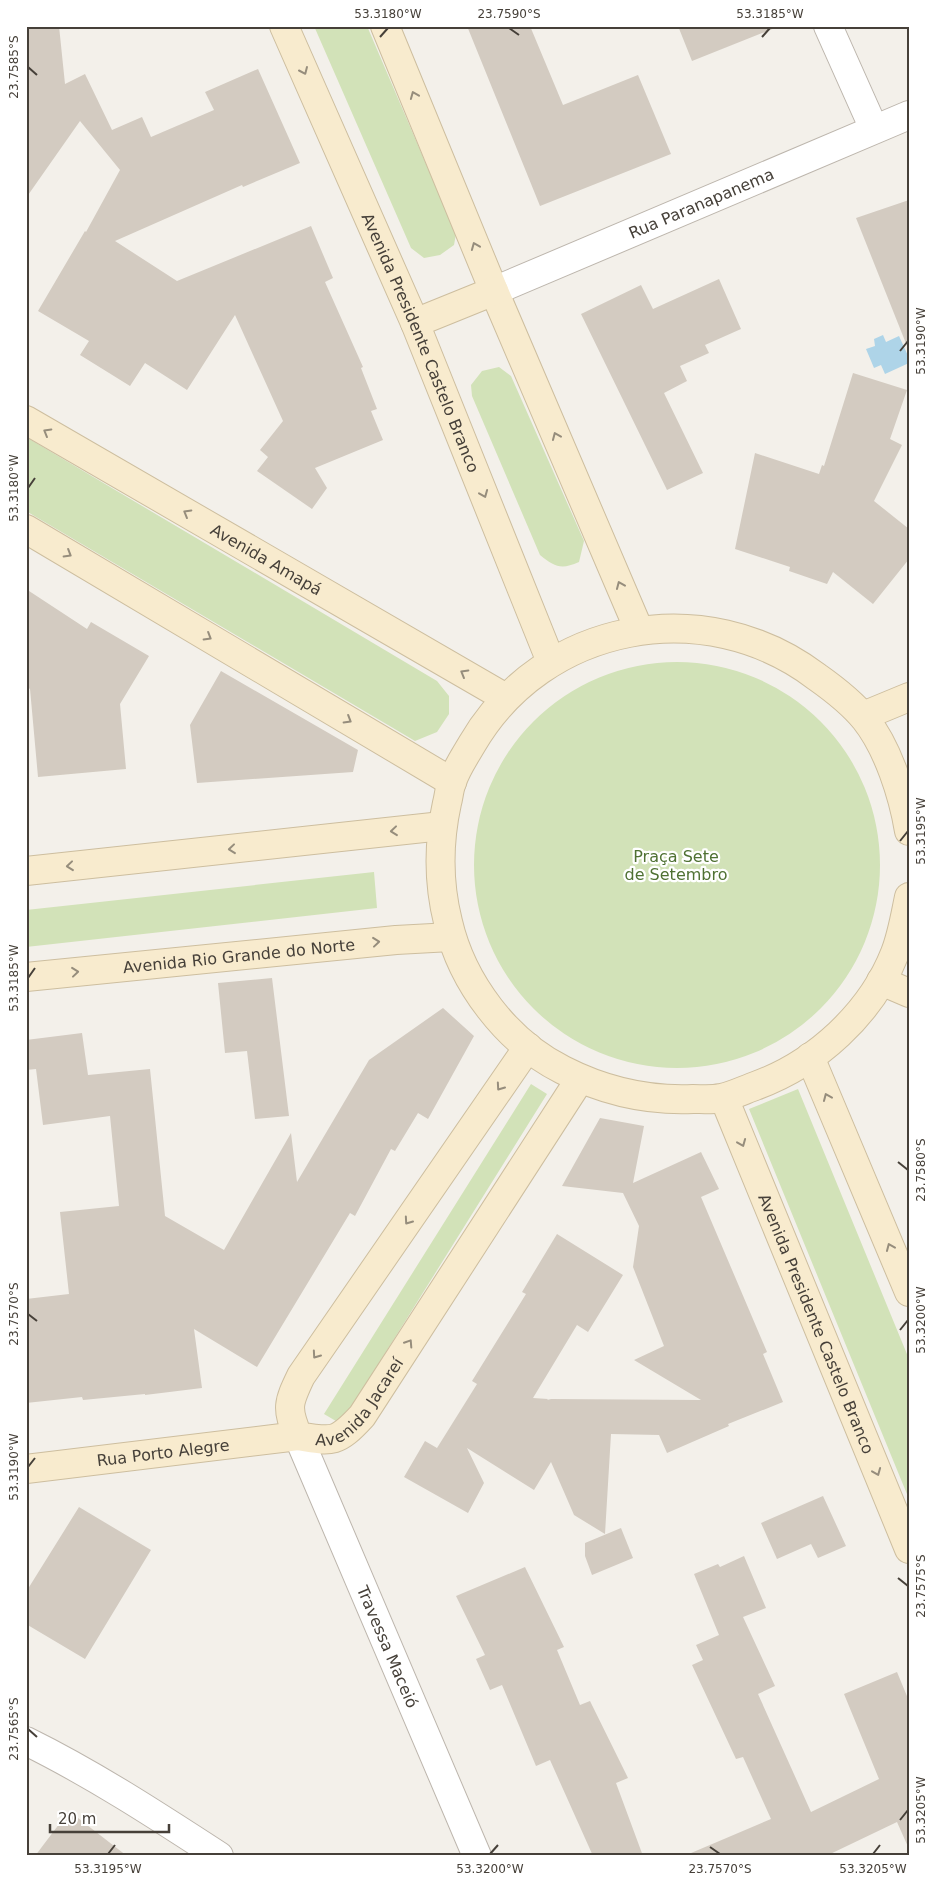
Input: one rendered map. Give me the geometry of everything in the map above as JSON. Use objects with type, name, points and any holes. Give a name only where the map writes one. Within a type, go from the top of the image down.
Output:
[{"type":"main road","name":"Avenida Presidente Castelo Branco","points":[[284,26],[415,323],[551,662]]},
{"type":"main road","points":[[386,26],[494,291],[639,630]]},
{"type":"main road","points":[[415,323],[494,291]]},
{"type":"main road","name":"Avenida Amapá","points":[[26,420],[506,698]]},
{"type":"main road","points":[[26,529],[452,782]]},
{"type":"main road","points":[[908,817],[897,781],[876,734],[863,716],[832,688],[799,663],[762,644],[722,633],[680,628],[639,630],[601,640],[579,648],[551,662],[506,698],[481,728],[452,782],[442,826],[439,863],[443,901],[451,937],[470,979],[496,1015],[528,1047],[553,1065],[580,1079],[613,1091],[647,1098],[682,1100],[724,1098],[769,1081],[810,1057],[841,1033],[863,1008],[881,981],[906,927],[909,897]]},
{"type":"main road","points":[[863,716],[909,697]]},
{"type":"main road","points":[[26,871],[442,826]]},
{"type":"main road","name":"Avenida Rio Grande do Norte","points":[[26,977],[387,941],[451,937]]},
{"type":"main road","points":[[881,981],[909,993]]},
{"type":"main road","name":"Avenida Jacareí","points":[[528,1047],[301,1376],[291,1398],[290,1417],[298,1436],[329,1441],[348,1431],[362,1416],[580,1079]]},
{"type":"main road","points":[[810,1057],[909,1292]]},
{"type":"main road","name":"Avenida Presidente Castelo Branco","points":[[724,1098],[909,1549]]},
{"type":"main road","name":"Rua Porto Alegre","points":[[26,1469],[298,1436]]},
{"type":"street","points":[[828,26],[874,129]]},
{"type":"street","name":"Rua Paranapanema","points":[[494,291],[909,115]]},
{"type":"street","name":"Travessa Maceió","points":[[298,1436],[477,1856]]},
{"type":"street","points":[[26,1741],[56,1755],[143,1806],[219,1856]]},
{"type":"green space","points":[[314,26],[367,26],[456,234],[454,245],[440,255],[424,258],[411,248]]},
{"type":"green space","points":[[499,367],[511,376],[584,541],[579,562],[567,566],[558,566],[540,555],[472,396],[471,385],[482,371]]},
{"type":"green space","points":[[26,437],[437,681],[449,696],[449,714],[437,732],[415,741],[26,511]]},
{"type":"green space","name":"Praça Sete de Setembro","points":[[677,662],[717,666],[754,678],[790,697],[820,722],[845,752],[864,788],[876,825],[880,865],[876,905],[864,942],[845,978],[820,1008],[790,1033],[754,1052],[717,1064],[677,1068],[637,1064],[600,1052],[564,1033],[534,1008],[509,978],[490,942],[478,905],[474,865],[478,825],[490,788],[509,752],[534,722],[564,697],[600,678],[637,666]]},
{"type":"green space","points":[[374,872],[377,908],[26,947],[26,910]]},
{"type":"green space","points":[[531,1084],[547,1094],[341,1424],[324,1414]]},
{"type":"green space","points":[[798,1089],[909,1359],[909,1499],[749,1109]]},
{"type":"water","points":[[883,335],[886,342],[899,336],[909,358],[909,363],[885,374],[881,365],[874,368],[866,349],[875,346],[874,339]]},
{"type":"building","points":[[26,26],[59,26],[65,84],[85,74],[112,130],[142,117],[151,137],[214,110],[205,92],[258,69],[300,163],[243,187],[242,185],[115,241],[177,281],[311,226],[333,278],[325,282],[363,367],[361,368],[377,409],[371,411],[383,440],[315,468],[327,488],[312,509],[257,471],[268,457],[260,450],[283,421],[235,315],[187,390],[145,363],[130,386],[80,355],[89,341],[38,311],[86,232],[120,170],[80,121],[26,198]]},
{"type":"building","points":[[467,26],[530,26],[563,105],[638,75],[671,154],[540,206]]},
{"type":"building","points":[[678,26],[775,26],[775,28],[692,61]]},
{"type":"building","points":[[909,200],[909,346],[907,346],[856,218]]},
{"type":"building","points":[[719,279],[741,329],[705,345],[709,353],[680,366],[687,381],[664,393],[703,473],[667,490],[581,314],[641,285],[653,309]]},
{"type":"building","points":[[853,373],[907,390],[890,439],[902,445],[874,501],[909,529],[909,559],[873,604],[833,572],[827,584],[789,571],[790,567],[735,549],[755,453],[819,474],[822,465],[824,466]]},
{"type":"building","points":[[26,589],[87,629],[91,622],[149,656],[120,704],[126,769],[38,777],[30,689],[26,686]]},
{"type":"building","points":[[221,671],[358,750],[353,772],[197,783],[190,725]]},
{"type":"building","points":[[272,978],[289,1116],[255,1119],[247,1051],[225,1053],[218,983]]},
{"type":"building","points":[[443,1008],[474,1036],[428,1119],[418,1113],[395,1151],[391,1149],[355,1216],[350,1213],[257,1367],[194,1329],[202,1388],[145,1395],[83,1400],[82,1397],[26,1403],[26,1299],[69,1294],[60,1212],[119,1206],[110,1116],[43,1125],[36,1069],[26,1070],[26,1040],[82,1033],[88,1075],[150,1069],[165,1216],[224,1250],[291,1133],[297,1182],[369,1060]]},
{"type":"building","points":[[600,1118],[644,1126],[633,1183],[701,1152],[719,1189],[701,1197],[767,1352],[763,1354],[783,1402],[728,1424],[729,1426],[667,1453],[659,1435],[611,1434],[605,1534],[574,1515],[551,1462],[534,1490],[467,1448],[484,1483],[468,1513],[404,1477],[425,1441],[437,1448],[477,1384],[472,1381],[526,1294],[522,1292],[557,1234],[623,1275],[588,1332],[577,1325],[533,1398],[547,1400],[701,1400],[634,1360],[664,1346],[633,1267],[639,1226],[623,1193],[562,1186]]},
{"type":"building","points":[[823,1496],[846,1546],[818,1558],[811,1544],[777,1559],[761,1523]]},
{"type":"building","points":[[79,1507],[151,1550],[85,1659],[26,1624],[26,1592]]},
{"type":"building","points":[[621,1528],[633,1558],[592,1575],[585,1556],[585,1543]]},
{"type":"building","points":[[744,1556],[766,1608],[743,1617],[775,1686],[758,1694],[811,1812],[879,1779],[844,1694],[897,1672],[909,1701],[909,1849],[897,1822],[826,1856],[684,1856],[771,1819],[743,1757],[736,1759],[692,1665],[703,1660],[696,1645],[719,1635],[694,1574],[718,1564],[720,1567]]},
{"type":"building","points":[[525,1567],[564,1647],[557,1650],[580,1705],[590,1701],[628,1778],[616,1783],[643,1856],[593,1856],[550,1760],[536,1766],[502,1685],[490,1690],[476,1659],[485,1655],[456,1596]]},
{"type":"building","points":[[69,1811],[127,1856],[35,1856]]}]
